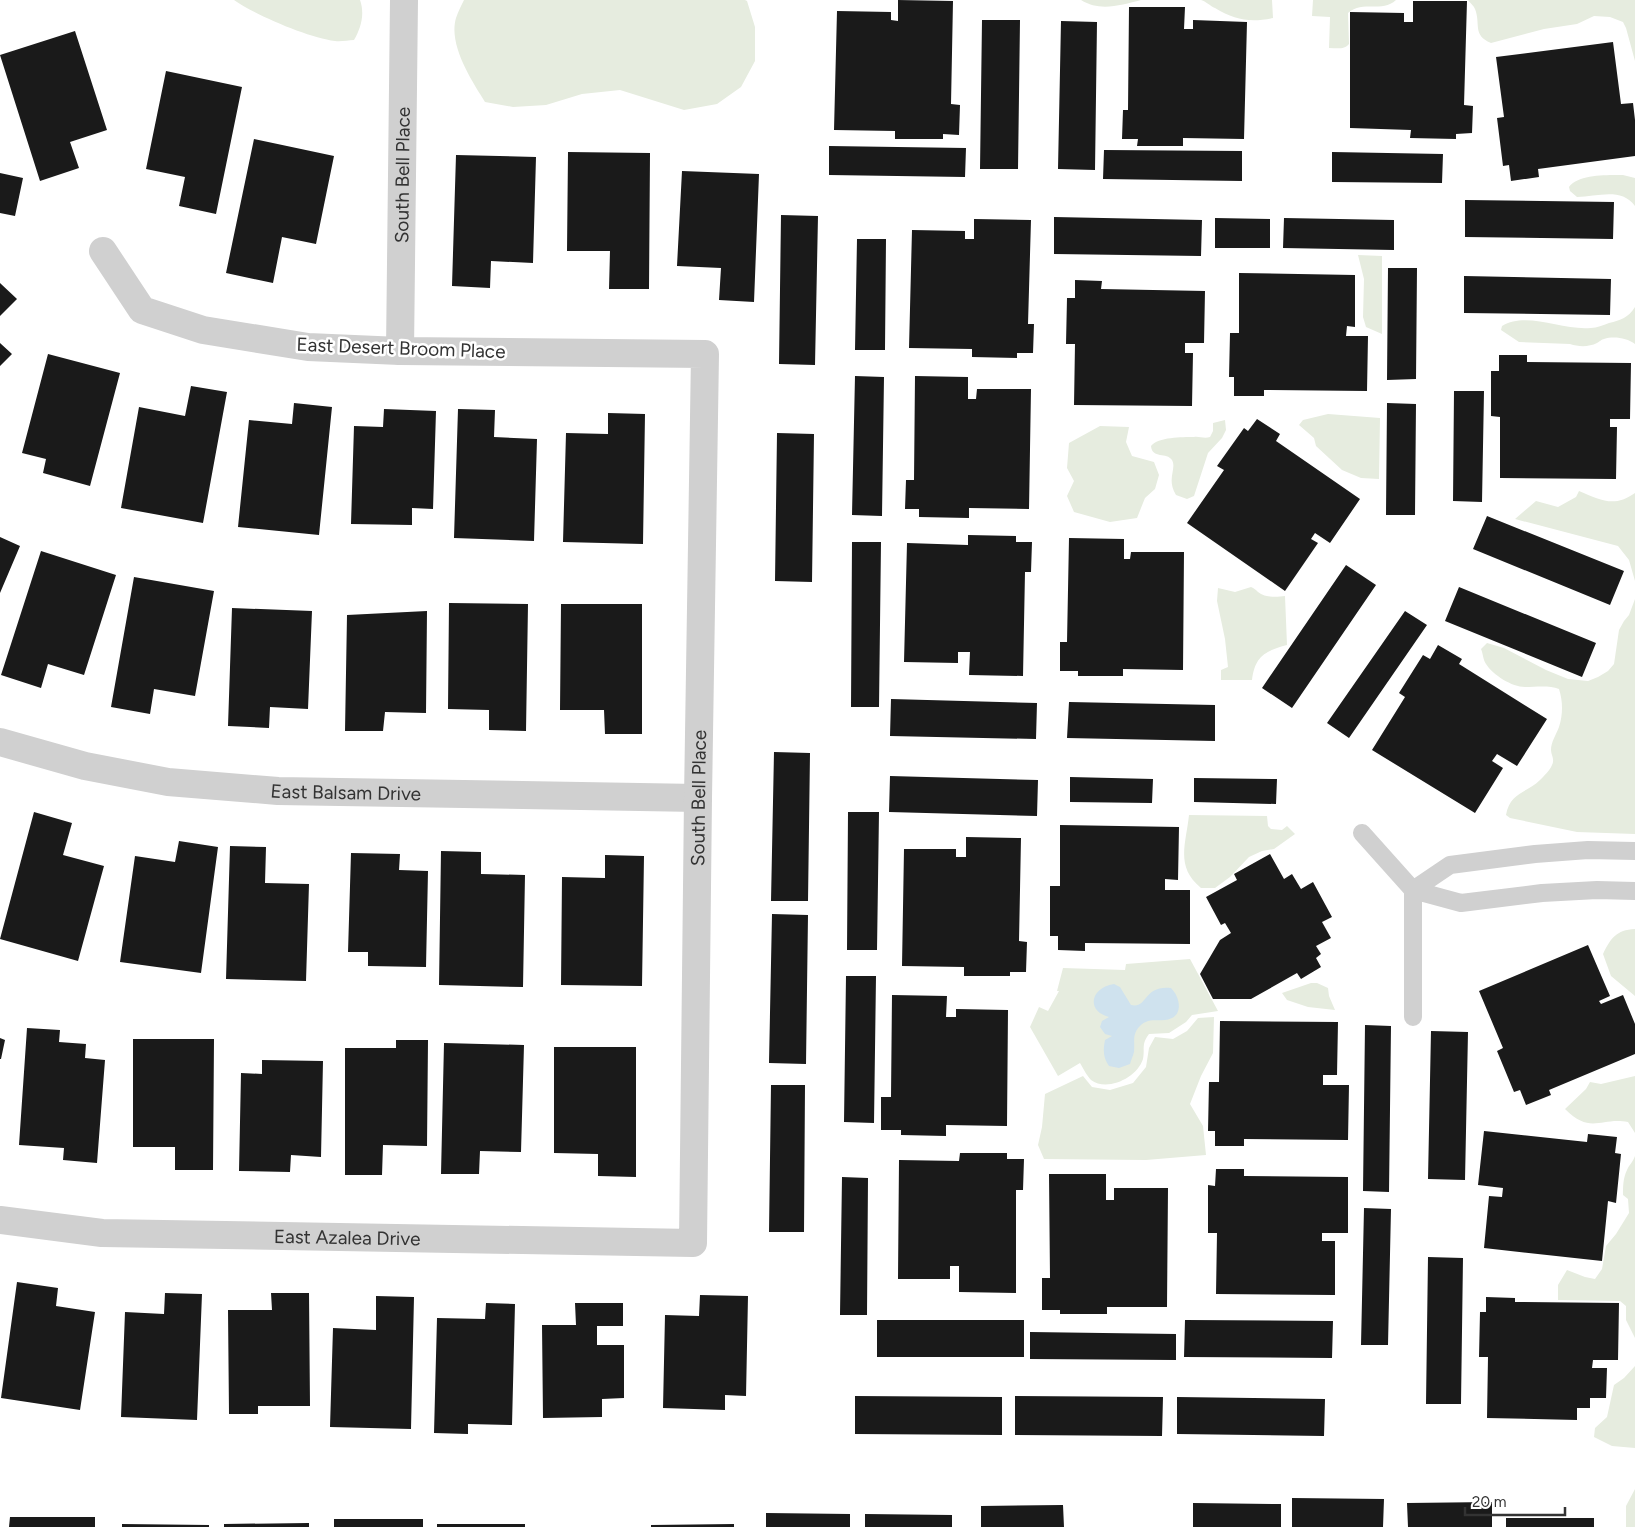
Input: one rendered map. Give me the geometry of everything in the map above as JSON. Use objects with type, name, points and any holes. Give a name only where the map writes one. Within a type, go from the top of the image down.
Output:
[{"type":"street","name":"South Bell Place","points":[[400,351],[404,0]]},
{"type":"street","name":"East Desert Broom Place","points":[[103,251],[142,310],[203,330],[308,347],[400,351],[705,354]]},
{"type":"street","name":"South Bell Place","points":[[693,1243],[705,354]]},
{"type":"street","name":"East Balsam Drive","points":[[0,742],[85,766],[159,780],[278,791],[698,798]]},
{"type":"street","name":"East Azalea Drive","points":[[0,1220],[102,1234],[693,1243]]},
{"type":"lane","points":[[1362,833],[1413,890],[1461,903],[1542,893],[1597,890],[1635,891]]},
{"type":"lane","points":[[1413,890],[1450,865],[1535,854],[1588,850],[1635,851]]},
{"type":"lane","points":[[1413,890],[1413,1017]]},
{"type":"shaded area","points":[[234,0],[360,0],[362,21],[354,40],[335,41],[283,25]]},
{"type":"shaded area","points":[[464,0],[745,0],[747,1],[755,27],[755,61],[741,87],[717,104],[684,110],[620,90],[582,94],[546,105],[513,107],[485,102],[463,62],[455,40],[454,28],[456,18]]},
{"type":"shaded area","points":[[1081,0],[1141,0],[1103,7],[1088,4]]},
{"type":"shaded area","points":[[1201,0],[1272,0],[1273,18],[1250,20],[1236,18]]},
{"type":"shaded area","points":[[1313,0],[1396,0],[1385,6],[1360,7],[1348,13],[1349,44],[1343,48],[1329,48],[1330,17],[1312,16]]},
{"type":"shaded area","points":[[1468,0],[1635,0],[1635,61],[1623,22],[1610,17],[1594,16],[1577,24],[1544,29],[1491,43],[1485,40],[1479,33],[1477,14]]},
{"type":"shaded area","points":[[1623,175],[1635,178],[1635,206],[1629,200],[1616,195],[1577,197],[1570,191],[1569,187],[1573,183],[1586,177]]},
{"type":"shaded area","points":[[1358,255],[1382,256],[1382,334],[1366,327],[1363,317],[1364,279]]},
{"type":"shaded area","points":[[1635,307],[1635,344],[1628,340],[1616,338],[1603,339],[1594,344],[1584,346],[1519,342],[1501,330],[1502,326],[1523,320],[1569,327],[1595,328],[1624,318]]},
{"type":"shaded area","points":[[1328,414],[1380,418],[1379,479],[1361,478],[1342,470],[1316,446],[1314,438],[1299,425],[1303,420]]},
{"type":"shaded area","points":[[1225,420],[1226,430],[1222,438],[1208,453],[1194,496],[1187,499],[1176,495],[1172,484],[1172,460],[1167,456],[1154,453],[1151,446],[1159,441],[1171,438],[1210,437],[1213,431],[1213,423]]},
{"type":"shaded area","points":[[1100,426],[1129,427],[1126,442],[1132,456],[1154,462],[1159,475],[1155,489],[1145,498],[1137,518],[1110,522],[1074,512],[1067,496],[1074,481],[1067,468],[1069,443]]},
{"type":"shaded area","points":[[1579,491],[1607,501],[1627,498],[1635,493],[1635,581],[1629,560],[1618,546],[1515,519],[1536,501],[1558,507],[1576,497]]},
{"type":"shaded area","points":[[1251,587],[1264,595],[1285,596],[1287,645],[1267,652],[1262,656],[1253,672],[1252,680],[1221,680],[1221,670],[1228,667],[1225,639],[1217,601],[1218,588],[1235,592]]},
{"type":"shaded area","points":[[1635,599],[1635,834],[1577,832],[1510,818],[1506,815],[1511,802],[1515,797],[1540,780],[1552,765],[1551,747],[1559,727],[1562,708],[1561,699],[1559,689],[1525,687],[1503,680],[1486,664],[1481,649],[1487,643],[1504,648],[1568,679],[1588,681],[1608,671],[1614,664],[1619,630],[1629,615]]},
{"type":"shaded area","points":[[1189,815],[1267,816],[1268,826],[1271,829],[1282,830],[1287,826],[1295,834],[1274,849],[1262,851],[1249,857],[1230,877],[1215,888],[1201,888],[1193,880],[1185,863],[1184,854]]},
{"type":"shaded area","points":[[1635,929],[1635,996],[1611,976],[1603,954],[1615,936],[1623,931]]},
{"type":"shaded area","points":[[1190,959],[1218,1011],[1192,1015],[1186,1022],[1169,1033],[1149,1034],[1145,1041],[1143,1059],[1140,1066],[1135,1072],[1121,1081],[1105,1084],[1091,1080],[1080,1063],[1058,1076],[1030,1027],[1039,1007],[1048,1011],[1059,991],[1057,991],[1063,968],[1125,970],[1126,964]]},
{"type":"shaded area","points":[[1311,983],[1317,983],[1328,988],[1335,1010],[1308,1007],[1287,1000],[1282,993]]},
{"type":"shaded area","points":[[1214,1017],[1213,1053],[1190,1104],[1203,1126],[1206,1155],[1146,1160],[1044,1159],[1038,1145],[1042,1127],[1045,1094],[1083,1076],[1092,1087],[1110,1090],[1133,1083],[1146,1067],[1149,1048],[1155,1037],[1173,1039],[1187,1031],[1198,1018]]},
{"type":"shaded area","points":[[1635,1076],[1635,1133],[1628,1122],[1589,1123],[1574,1117],[1565,1109],[1586,1089],[1590,1082],[1601,1084]]},
{"type":"shaded area","points":[[1635,1156],[1635,1338],[1626,1320],[1626,1306],[1620,1301],[1558,1300],[1558,1285],[1567,1270],[1595,1279],[1602,1269],[1606,1246],[1629,1213],[1628,1199],[1623,1195],[1624,1182],[1627,1170]]},
{"type":"shaded area","points":[[1635,1366],[1635,1448],[1612,1446],[1594,1437],[1595,1428],[1607,1417],[1614,1385],[1624,1378]]},
{"type":"shaded area","points":[[1635,1489],[1635,1527],[1626,1527],[1626,1506]]},
{"type":"water","points":[[1114,984],[1120,987],[1131,1005],[1140,1004],[1155,990],[1162,988],[1171,988],[1179,1002],[1178,1012],[1175,1016],[1165,1020],[1148,1021],[1139,1027],[1135,1036],[1134,1052],[1130,1064],[1119,1068],[1109,1066],[1105,1057],[1105,1040],[1112,1036],[1105,1034],[1100,1027],[1102,1021],[1109,1017],[1097,1010],[1094,1005],[1096,995],[1100,990]]},
{"type":"building","points":[[898,0],[953,1],[951,104],[960,105],[959,135],[943,134],[943,139],[895,139],[895,131],[834,130],[837,11],[891,12],[891,20],[898,21]]},
{"type":"building","points":[[1413,1],[1467,1],[1464,105],[1473,106],[1472,133],[1456,134],[1456,139],[1410,138],[1411,130],[1350,128],[1350,12],[1404,13],[1404,22],[1413,22]]},
{"type":"building","points":[[1129,7],[1185,7],[1184,29],[1193,29],[1193,20],[1247,22],[1244,139],[1183,138],[1183,146],[1137,146],[1138,139],[1122,139],[1123,110],[1128,110]]},
{"type":"building","points":[[982,20],[1020,20],[1018,169],[980,169]]},
{"type":"building","points":[[1061,21],[1097,22],[1095,170],[1058,169]]},
{"type":"building","points":[[75,31],[107,130],[70,142],[79,168],[40,181],[0,55]]},
{"type":"building","points":[[1613,42],[1621,104],[1633,103],[1635,156],[1538,169],[1539,177],[1511,181],[1509,165],[1503,166],[1497,118],[1504,117],[1496,57]]},
{"type":"building","points":[[166,71],[242,87],[216,214],[179,206],[185,177],[146,169]]},
{"type":"building","points":[[254,139],[334,156],[316,244],[282,237],[273,283],[226,273]]},
{"type":"building","points":[[829,146],[966,148],[965,177],[829,175]]},
{"type":"building","points":[[1104,150],[1242,151],[1242,181],[1103,179]]},
{"type":"building","points":[[568,152],[650,153],[649,289],[609,289],[610,251],[567,251]]},
{"type":"building","points":[[1332,152],[1443,154],[1442,183],[1332,182]]},
{"type":"building","points":[[456,155],[536,157],[533,263],[491,261],[490,288],[452,286]]},
{"type":"building","points":[[682,171],[759,174],[754,302],[719,300],[721,268],[677,266]]},
{"type":"building","points":[[0,173],[23,178],[15,216],[0,213]]},
{"type":"building","points":[[1465,200],[1614,202],[1613,239],[1465,237]]},
{"type":"building","points":[[781,215],[818,216],[815,365],[779,364]]},
{"type":"building","points":[[1054,217],[1202,220],[1201,256],[1054,254]]},
{"type":"building","points":[[1215,218],[1270,219],[1270,248],[1215,248]]},
{"type":"building","points":[[1284,218],[1394,220],[1394,250],[1283,248]]},
{"type":"building","points":[[974,219],[1031,220],[1028,324],[1034,324],[1033,353],[1017,353],[1017,358],[972,357],[972,349],[909,348],[912,230],[965,231],[965,239],[974,239]]},
{"type":"building","points":[[857,239],[886,239],[885,350],[855,350]]},
{"type":"building","points":[[1388,268],[1417,268],[1416,379],[1387,380]]},
{"type":"building","points":[[1239,273],[1355,275],[1355,327],[1347,326],[1346,336],[1368,336],[1367,391],[1264,390],[1264,396],[1234,396],[1234,377],[1229,377],[1230,333],[1239,333]]},
{"type":"building","points":[[1464,276],[1611,279],[1610,315],[1464,313]]},
{"type":"building","points":[[1075,280],[1102,281],[1101,289],[1205,291],[1204,343],[1185,343],[1185,353],[1193,353],[1192,406],[1074,405],[1075,344],[1066,344],[1067,298],[1075,298]]},
{"type":"building","points":[[0,283],[17,299],[0,316]]},
{"type":"building","points":[[0,343],[12,354],[0,366]]},
{"type":"building","points":[[48,354],[120,373],[90,486],[43,473],[46,459],[22,453]]},
{"type":"building","points":[[1499,355],[1527,355],[1527,362],[1631,363],[1630,419],[1610,419],[1610,427],[1617,427],[1616,479],[1500,478],[1500,417],[1491,416],[1491,371],[1499,371]]},
{"type":"building","points":[[855,376],[884,377],[882,516],[852,515]]},
{"type":"building","points":[[915,376],[968,377],[968,399],[976,399],[977,389],[1031,389],[1029,509],[969,508],[969,518],[919,517],[919,509],[905,509],[906,480],[914,480]]},
{"type":"building","points":[[191,386],[227,392],[203,523],[121,508],[139,407],[185,416]]},
{"type":"building","points":[[1454,391],[1484,391],[1482,502],[1453,501]]},
{"type":"building","points":[[294,403],[332,407],[319,535],[238,527],[249,420],[292,424]]},
{"type":"building","points":[[1387,403],[1416,404],[1415,515],[1386,515]]},
{"type":"building","points":[[384,409],[436,411],[433,509],[412,508],[412,525],[351,524],[354,426],[383,427]]},
{"type":"building","points":[[458,409],[495,410],[494,437],[537,439],[534,541],[454,538]]},
{"type":"building","points":[[608,413],[645,414],[643,544],[563,542],[566,433],[608,434]]},
{"type":"building","points":[[1257,419],[1280,434],[1276,441],[1360,499],[1330,543],[1315,533],[1311,539],[1318,543],[1285,591],[1187,523],[1224,470],[1217,466],[1244,428],[1248,431]]},
{"type":"building","points":[[777,433],[814,434],[812,582],[775,581]]},
{"type":"building","points":[[1487,516],[1624,571],[1610,605],[1473,549]]},
{"type":"building","points":[[968,535],[1016,536],[1016,542],[1032,542],[1031,572],[1025,572],[1023,676],[969,675],[970,652],[958,652],[958,663],[904,662],[907,543],[968,545]]},
{"type":"building","points":[[0,537],[20,546],[0,593]]},
{"type":"building","points":[[1069,538],[1124,539],[1124,559],[1130,559],[1131,552],[1184,552],[1183,670],[1123,669],[1123,676],[1078,676],[1078,671],[1060,671],[1060,642],[1067,642]]},
{"type":"building","points":[[852,542],[881,542],[879,707],[851,707]]},
{"type":"building","points":[[41,551],[116,575],[84,675],[48,664],[41,688],[1,675]]},
{"type":"building","points":[[1346,565],[1376,585],[1292,708],[1262,688]]},
{"type":"building","points":[[134,577],[214,591],[195,696],[154,689],[150,714],[111,707]]},
{"type":"building","points":[[1459,587],[1596,643],[1582,677],[1445,621]]},
{"type":"building","points":[[449,603],[528,604],[526,731],[489,730],[489,710],[448,709]]},
{"type":"building","points":[[561,604],[642,604],[642,734],[605,734],[604,710],[560,710]]},
{"type":"building","points":[[232,608],[312,611],[308,709],[270,707],[269,728],[228,726]]},
{"type":"building","points":[[427,611],[426,713],[385,712],[383,731],[345,731],[347,615]]},
{"type":"building","points":[[1405,611],[1427,625],[1349,738],[1327,723]]},
{"type":"building","points":[[1438,645],[1462,659],[1459,664],[1547,719],[1517,766],[1497,754],[1492,761],[1503,768],[1475,813],[1372,750],[1405,697],[1399,693],[1423,655],[1430,659]]},
{"type":"building","points":[[891,699],[1037,703],[1036,739],[890,736]]},
{"type":"building","points":[[1069,702],[1215,705],[1215,741],[1067,738]]},
{"type":"building","points":[[774,752],[810,753],[808,901],[771,901]]},
{"type":"building","points":[[890,776],[1038,780],[1037,816],[889,812]]},
{"type":"building","points":[[1070,777],[1153,779],[1152,803],[1070,802]]},
{"type":"building","points":[[1194,778],[1277,779],[1276,804],[1194,802]]},
{"type":"building","points":[[34,812],[72,823],[63,855],[104,866],[78,961],[0,939]]},
{"type":"building","points":[[848,812],[879,812],[877,950],[847,950]]},
{"type":"building","points":[[1060,825],[1179,827],[1178,880],[1165,879],[1165,890],[1190,890],[1190,944],[1085,943],[1085,951],[1058,950],[1058,936],[1050,936],[1050,886],[1060,886]]},
{"type":"building","points":[[966,837],[1021,838],[1019,941],[1027,942],[1026,972],[1010,972],[1010,976],[964,976],[964,967],[902,966],[904,849],[956,849],[956,857],[966,857]]},
{"type":"building","points":[[179,841],[218,847],[201,973],[120,962],[135,856],[175,862]]},
{"type":"building","points":[[230,846],[266,847],[265,883],[309,884],[306,981],[226,979]]},
{"type":"building","points":[[441,851],[481,852],[481,874],[525,875],[523,987],[439,985]]},
{"type":"building","points":[[351,853],[400,854],[399,870],[428,871],[426,967],[368,966],[368,952],[348,952]]},
{"type":"building","points":[[1270,854],[1284,879],[1292,874],[1301,889],[1313,882],[1332,917],[1322,922],[1331,938],[1316,946],[1321,954],[1316,958],[1321,967],[1301,979],[1297,973],[1251,999],[1213,999],[1200,974],[1220,940],[1231,933],[1225,923],[1221,925],[1206,897],[1237,880],[1234,874]]},
{"type":"building","points":[[605,855],[644,856],[642,986],[561,985],[562,877],[605,878]]},
{"type":"building","points":[[772,914],[808,915],[806,1064],[769,1063]]},
{"type":"building","points":[[1588,945],[1610,996],[1599,1001],[1601,1004],[1623,995],[1635,1024],[1635,1054],[1549,1090],[1551,1095],[1526,1105],[1520,1090],[1514,1092],[1497,1051],[1503,1048],[1479,991]]},
{"type":"building","points":[[846,976],[876,976],[874,1123],[844,1122]]},
{"type":"building","points":[[892,995],[947,996],[946,1017],[956,1017],[956,1009],[1008,1010],[1007,1126],[946,1125],[946,1136],[901,1135],[901,1130],[881,1130],[881,1097],[891,1097]]},
{"type":"building","points":[[1220,1021],[1338,1022],[1337,1075],[1323,1075],[1323,1085],[1349,1085],[1348,1140],[1244,1139],[1244,1146],[1215,1146],[1215,1131],[1208,1131],[1209,1082],[1219,1082]]},
{"type":"building","points":[[1365,1025],[1391,1026],[1389,1192],[1363,1191]]},
{"type":"building","points":[[27,1028],[60,1030],[59,1042],[86,1044],[85,1058],[105,1060],[97,1163],[63,1160],[64,1148],[19,1145]]},
{"type":"building","points":[[1431,1031],[1468,1032],[1465,1180],[1428,1179]]},
{"type":"building","points":[[0,1038],[5,1040],[1,1059],[0,1059]]},
{"type":"building","points":[[133,1039],[214,1039],[213,1170],[175,1170],[175,1147],[133,1147]]},
{"type":"building","points":[[396,1040],[428,1040],[427,1146],[383,1145],[382,1175],[345,1175],[345,1048],[396,1048]]},
{"type":"building","points":[[444,1043],[524,1045],[521,1152],[480,1151],[479,1174],[441,1174]]},
{"type":"building","points":[[554,1047],[636,1047],[636,1177],[598,1176],[598,1154],[554,1153]]},
{"type":"building","points":[[262,1060],[323,1061],[321,1157],[291,1155],[290,1172],[239,1171],[241,1073],[262,1074]]},
{"type":"building","points":[[771,1085],[805,1085],[804,1232],[769,1232]]},
{"type":"building","points":[[1484,1131],[1587,1142],[1588,1134],[1617,1137],[1615,1153],[1621,1154],[1616,1203],[1608,1201],[1602,1261],[1484,1248],[1489,1196],[1502,1197],[1503,1188],[1478,1185]]},
{"type":"building","points":[[960,1153],[1007,1153],[1007,1159],[1024,1159],[1023,1190],[1016,1190],[1016,1293],[959,1292],[959,1266],[950,1266],[950,1279],[898,1279],[899,1160],[959,1161]]},
{"type":"building","points":[[1216,1169],[1244,1169],[1244,1176],[1348,1177],[1348,1233],[1322,1233],[1322,1241],[1335,1241],[1335,1295],[1216,1294],[1217,1233],[1208,1233],[1208,1185],[1215,1186]]},
{"type":"building","points":[[1049,1174],[1106,1174],[1106,1200],[1114,1200],[1114,1188],[1168,1188],[1167,1307],[1107,1307],[1107,1314],[1060,1314],[1060,1310],[1042,1310],[1042,1278],[1050,1278]]},
{"type":"building","points":[[842,1177],[868,1178],[867,1315],[840,1315]]},
{"type":"building","points":[[1364,1208],[1391,1209],[1388,1345],[1361,1345]]},
{"type":"building","points":[[1428,1257],[1463,1258],[1461,1404],[1426,1404]]},
{"type":"building","points":[[17,1282],[58,1288],[56,1306],[95,1312],[80,1410],[1,1398]]},
{"type":"building","points":[[165,1293],[202,1294],[197,1420],[121,1417],[125,1312],[164,1314]]},
{"type":"building","points":[[271,1293],[309,1293],[310,1406],[258,1406],[258,1414],[229,1414],[228,1310],[272,1310]]},
{"type":"building","points":[[700,1295],[748,1296],[746,1396],[725,1395],[725,1410],[663,1408],[665,1315],[699,1316]]},
{"type":"building","points":[[376,1296],[414,1297],[411,1429],[330,1427],[333,1328],[376,1330]]},
{"type":"building","points":[[1486,1297],[1515,1298],[1515,1302],[1619,1303],[1618,1360],[1593,1360],[1592,1368],[1607,1368],[1606,1398],[1590,1398],[1590,1408],[1577,1408],[1577,1420],[1487,1418],[1488,1357],[1479,1357],[1480,1312],[1486,1312]]},
{"type":"building","points":[[486,1303],[515,1304],[512,1425],[468,1424],[468,1434],[434,1433],[437,1318],[485,1319]]},
{"type":"building","points":[[575,1303],[623,1303],[623,1326],[597,1326],[597,1345],[624,1345],[624,1398],[602,1399],[602,1417],[543,1418],[542,1325],[576,1325]]},
{"type":"building","points":[[877,1320],[1024,1320],[1024,1357],[877,1357]]},
{"type":"building","points":[[1185,1320],[1333,1321],[1332,1358],[1184,1357]]},
{"type":"building","points":[[1030,1332],[1176,1334],[1176,1360],[1030,1359]]},
{"type":"building","points":[[855,1396],[1002,1397],[1002,1435],[855,1434]]},
{"type":"building","points":[[1015,1396],[1163,1397],[1162,1436],[1015,1435]]},
{"type":"building","points":[[1177,1397],[1325,1399],[1324,1436],[1177,1434]]},
{"type":"building","points":[[1292,1498],[1384,1499],[1383,1527],[1292,1527]]},
{"type":"building","points":[[1492,1502],[1492,1527],[1408,1527],[1407,1503]]},
{"type":"building","points":[[1193,1503],[1281,1504],[1281,1527],[1193,1527]]},
{"type":"building","points":[[1063,1505],[1064,1527],[981,1527],[981,1506]]},
{"type":"building","points":[[766,1513],[850,1514],[850,1527],[766,1527]]},
{"type":"building","points":[[865,1514],[952,1515],[952,1527],[865,1527]]},
{"type":"building","points":[[10,1517],[95,1517],[95,1527],[9,1527]]},
{"type":"building","points":[[1506,1518],[1594,1518],[1594,1527],[1506,1527]]},
{"type":"building","points":[[334,1519],[423,1519],[423,1527],[334,1527]]},
{"type":"building","points":[[309,1523],[309,1527],[224,1527],[224,1524]]},
{"type":"building","points":[[122,1524],[209,1525],[209,1527],[122,1527]]},
{"type":"building","points":[[437,1524],[525,1524],[525,1527],[437,1527]]},
{"type":"building","points":[[734,1524],[734,1527],[651,1527],[651,1525]]}]
